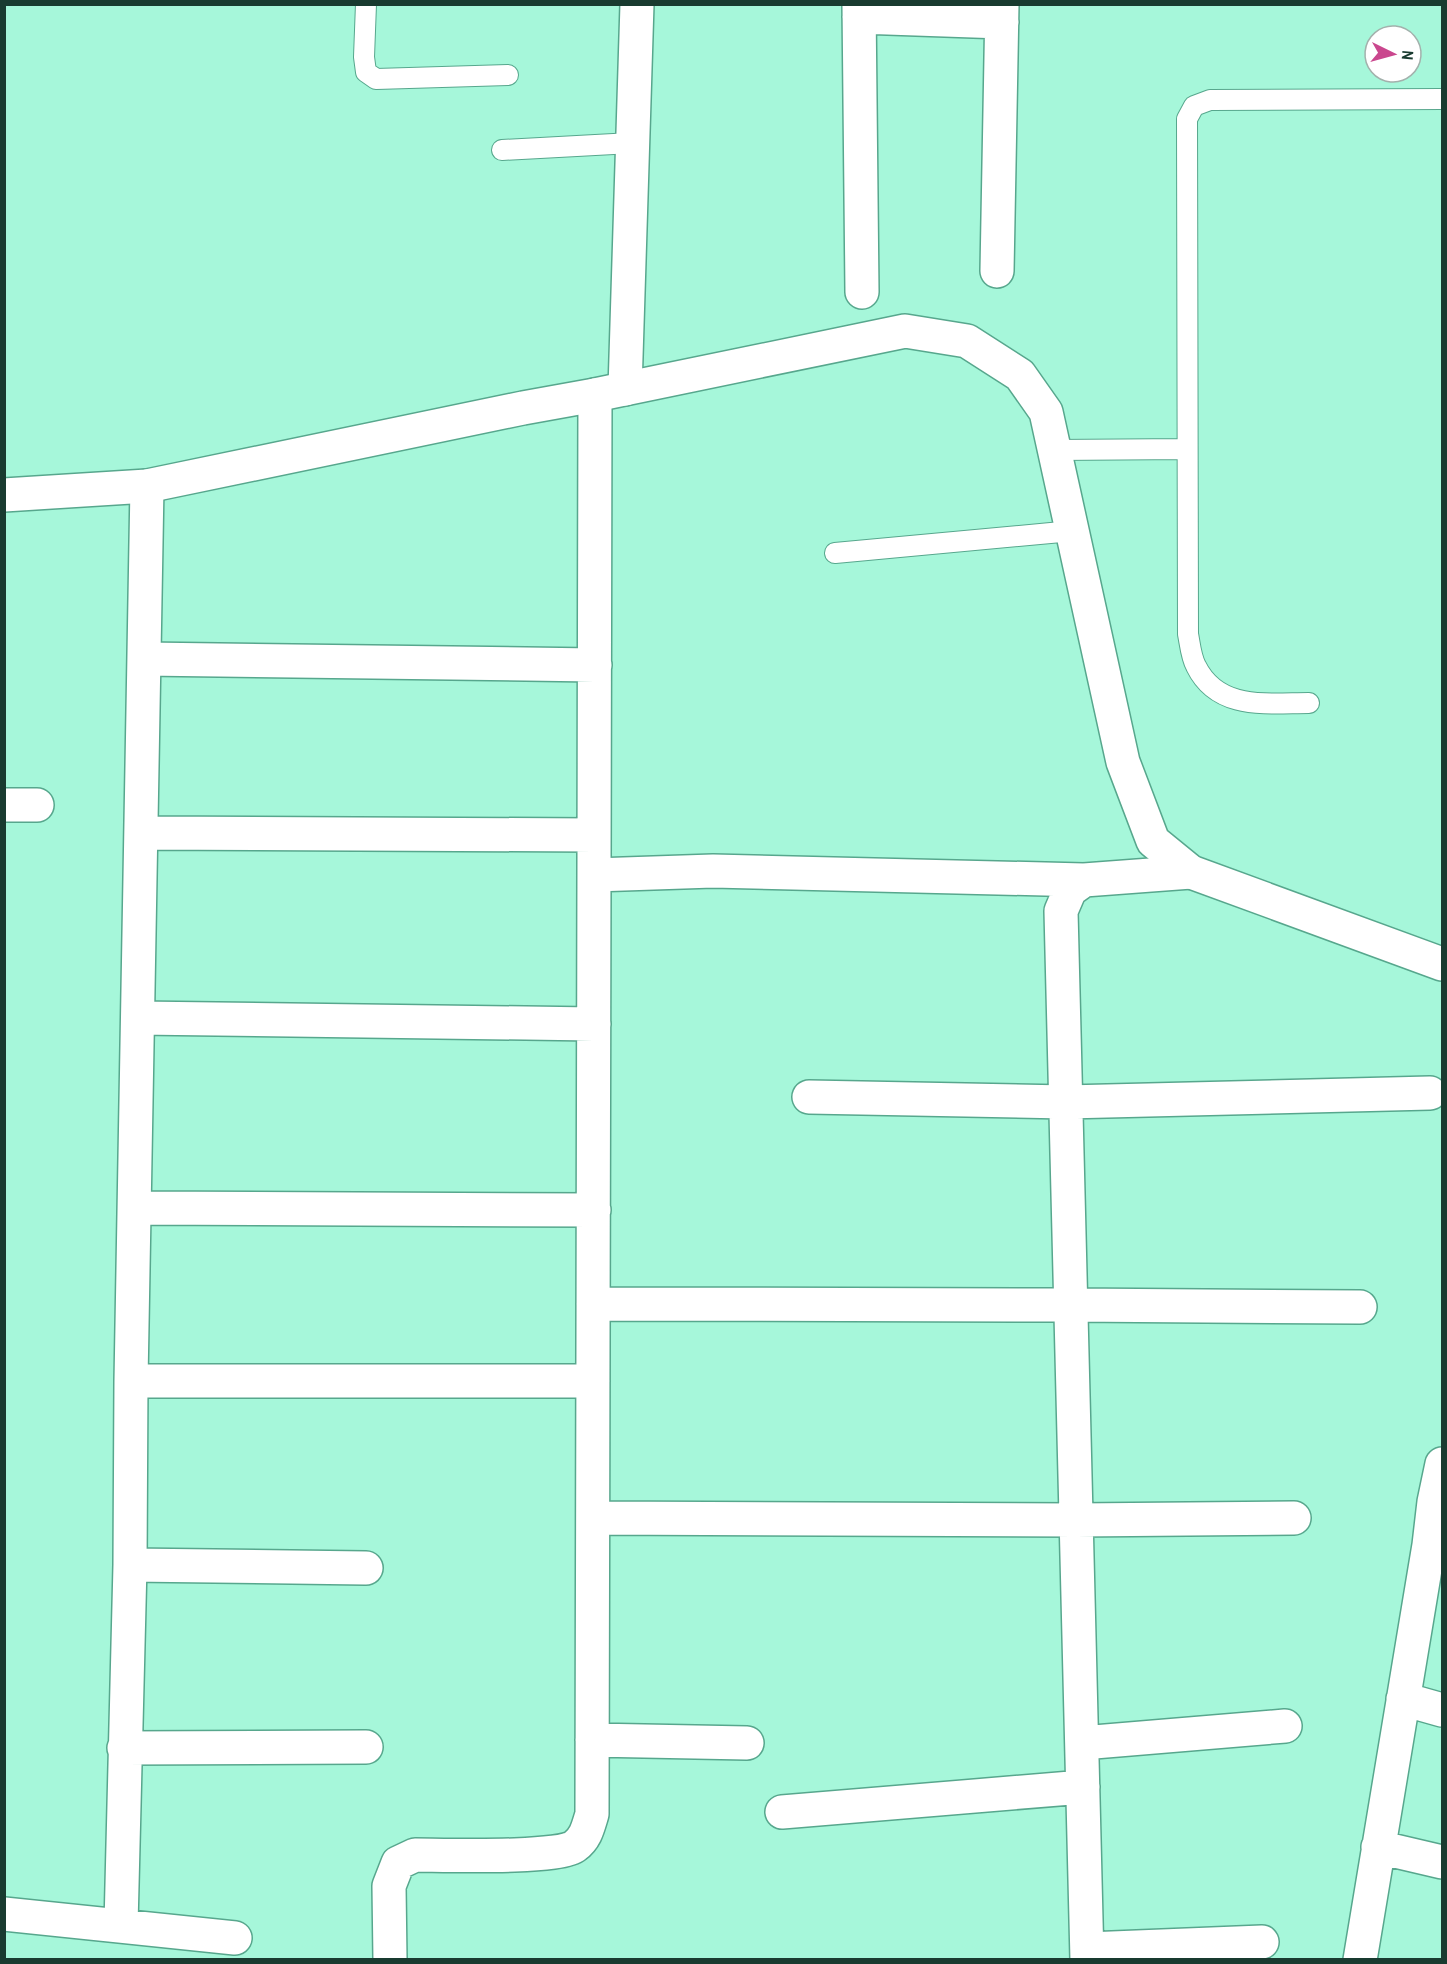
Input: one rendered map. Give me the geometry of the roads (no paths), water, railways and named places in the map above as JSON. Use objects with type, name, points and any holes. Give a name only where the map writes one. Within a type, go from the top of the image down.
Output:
[{"type":"street","points":[[390,1959],[389,1886],[398,1863],[415,1855],[552,1854],[574,1848],[585,1836],[592,1814],[595,665],[610,392],[632,143],[637,4]]},
{"type":"street","points":[[861,292],[859,11],[1002,13],[997,272]]},
{"type":"street","points":[[4,495],[147,486],[905,332],[967,340],[1020,375],[1046,412],[1123,762],[1153,841],[1191,872],[1443,964]]},
{"type":"street","points":[[121,1925],[130,1565],[131,1381],[147,486]]},
{"type":"street","points":[[144,659],[595,665]]},
{"type":"street","points":[[4,805],[37,805]]},
{"type":"street","points":[[141,833],[594,835]]},
{"type":"street","points":[[594,875],[713,871],[1084,880],[1191,872]]},
{"type":"street","points":[[1084,880],[1070,890],[1061,911],[1087,1954],[1262,1942]]},
{"type":"street","points":[[138,1018],[594,1024]]},
{"type":"street","points":[[809,1097],[1066,1102],[1430,1093]]},
{"type":"street","points":[[135,1208],[594,1210]]},
{"type":"street","points":[[593,1304],[1360,1307]]},
{"type":"street","points":[[131,1381],[593,1381]]},
{"type":"street","points":[[1360,1959],[1403,1699],[1437,1519],[1443,1464]]},
{"type":"street","points":[[593,1518],[1076,1520],[1294,1518]]},
{"type":"street","points":[[130,1565],[366,1568]]},
{"type":"street","points":[[1403,1699],[1443,1710]]},
{"type":"street","points":[[1082,1743],[1286,1726]]},
{"type":"street","points":[[592,1740],[747,1743]]},
{"type":"street","points":[[124,1748],[366,1747]]},
{"type":"street","points":[[782,1812],[1083,1787]]},
{"type":"street","points":[[1378,1847],[1443,1862]]},
{"type":"street","points":[[4,1914],[235,1938]]},
{"type":"lane","points":[[366,4],[364,57],[366,72],[376,79],[508,75]]},
{"type":"lane","points":[[1309,703],[1259,704],[1233,700],[1209,687],[1195,665],[1188,634],[1187,119],[1194,106],[1210,100],[1443,99]]},
{"type":"lane","points":[[502,150],[632,143]]},
{"type":"lane","points":[[1055,450],[1187,449]]},
{"type":"lane","points":[[835,553],[1072,531]]}]
